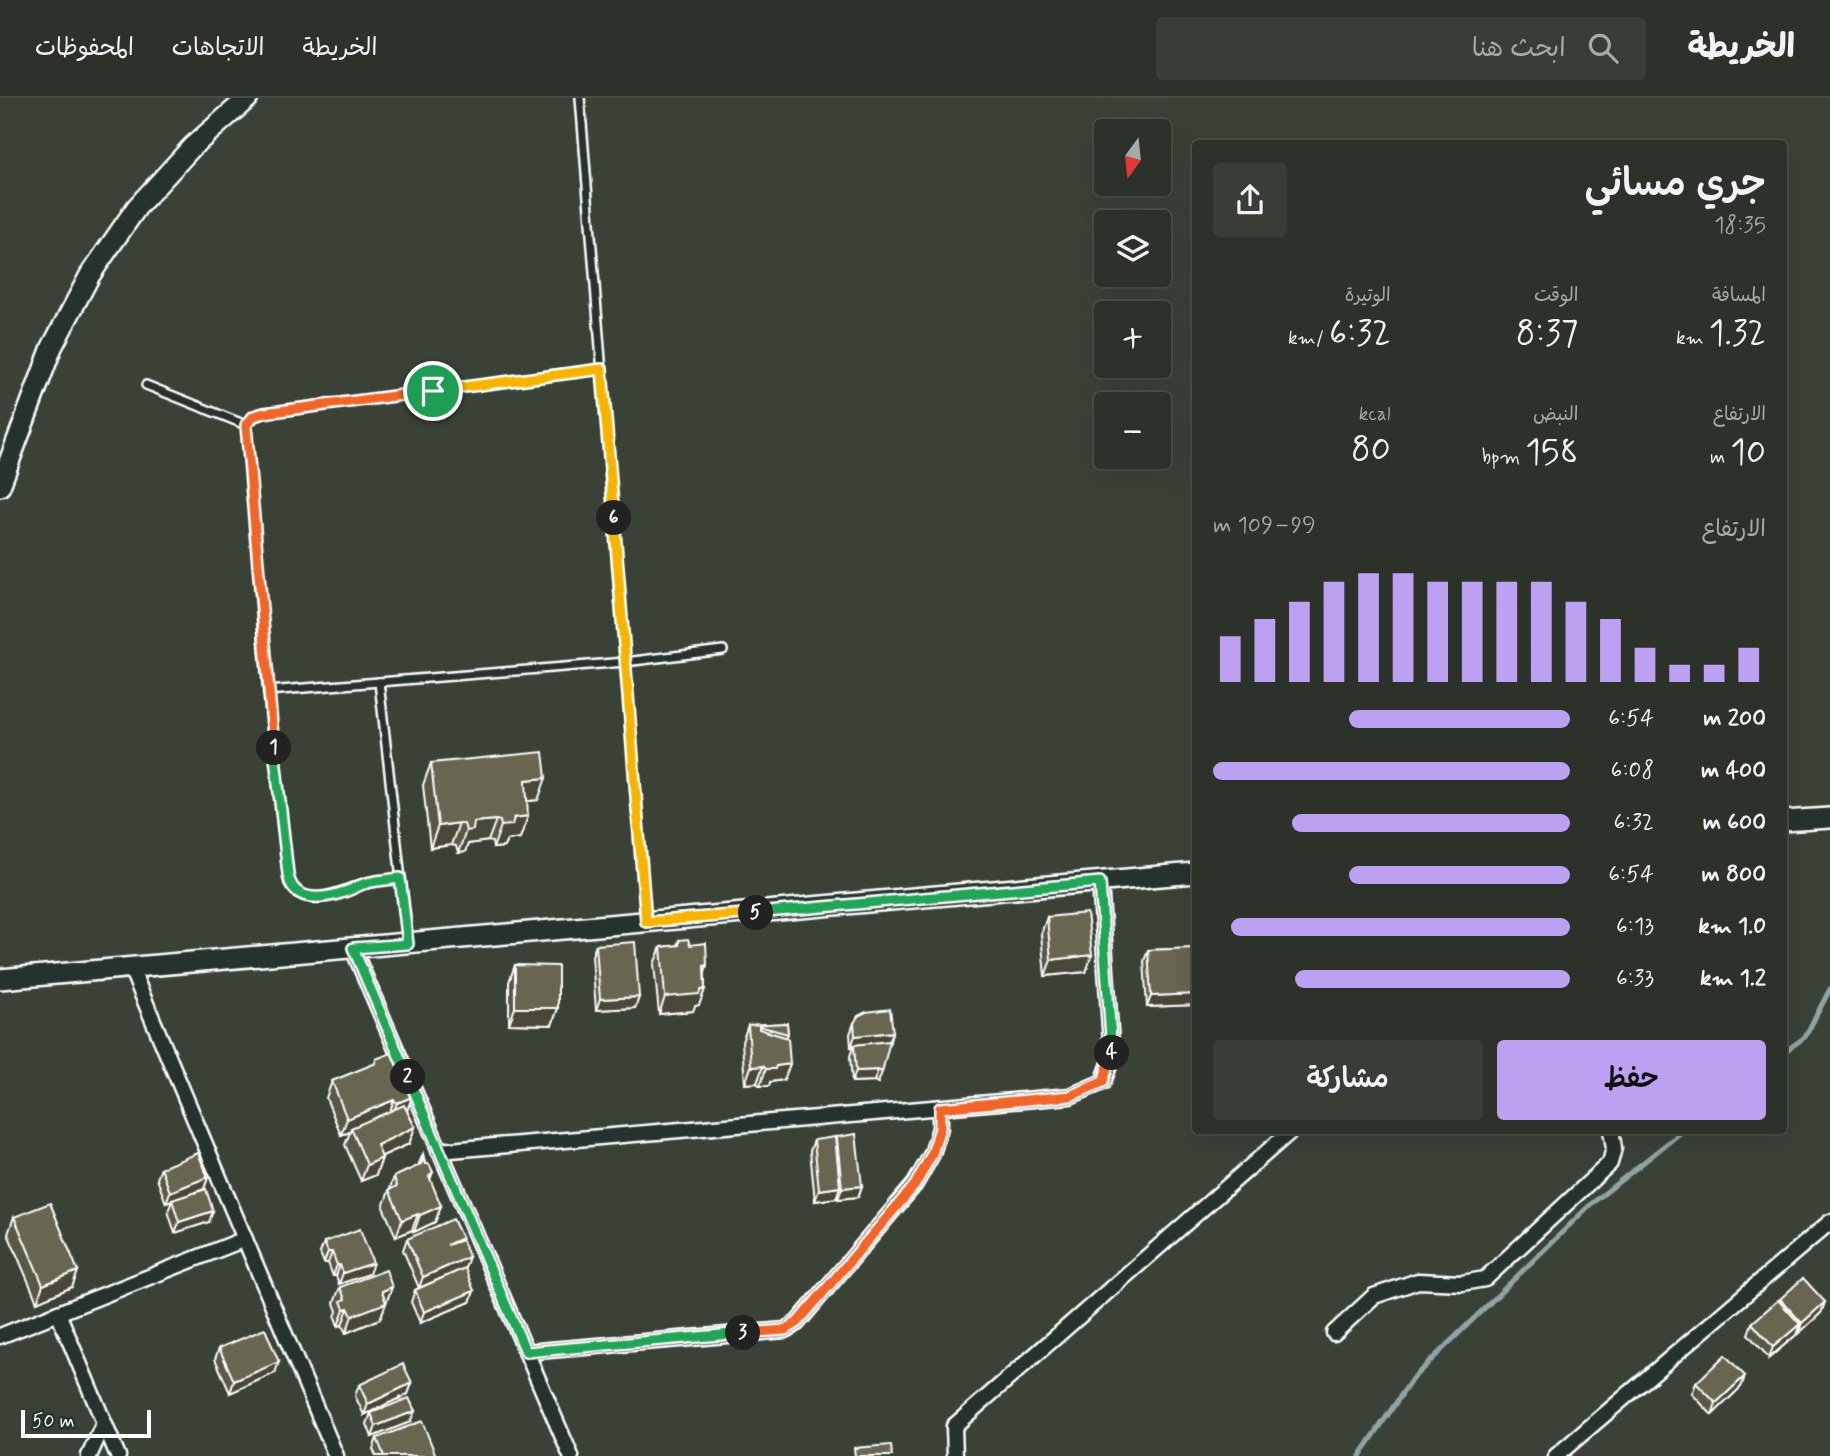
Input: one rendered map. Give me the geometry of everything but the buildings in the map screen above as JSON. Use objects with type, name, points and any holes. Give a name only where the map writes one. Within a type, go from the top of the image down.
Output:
[{"type":"street","points":[[0,486],[52,347],[90,275],[137,207],[192,147],[248,98]]},
{"type":"street","points":[[1787,821],[1830,818]]},
{"type":"street","points":[[0,979],[1192,873]]},
{"type":"street","points":[[439,1151],[1070,1096],[1103,1082],[1112,1058],[1100,882]]},
{"type":"street","points":[[353,948],[571,1456]]},
{"type":"street","points":[[131,968],[336,1456]]},
{"type":"street","points":[[526,1352],[785,1330],[797,1323],[915,1185],[932,1154],[940,1128],[940,1108]]},
{"type":"street","points":[[955,1456],[954,1426],[1287,1134]]},
{"type":"street","points":[[1334,1333],[1374,1296],[1418,1281],[1462,1283],[1485,1279],[1610,1163],[1614,1148],[1612,1134]]},
{"type":"street","points":[[1556,1456],[1830,1222]]},
{"type":"street","points":[[0,1336],[245,1239]]},
{"type":"street","points":[[58,1313],[118,1456]]},
{"type":"street","points":[[89,1456],[104,1423]]},
{"type":"lane","points":[[580,98],[646,922]]},
{"type":"lane","points":[[400,878],[366,883],[341,894],[317,897],[300,895],[293,891],[288,874],[268,691],[246,425],[254,416],[264,413],[602,369]]},
{"type":"lane","points":[[146,385],[246,425]]},
{"type":"lane","points":[[268,691],[625,662],[723,650]]},
{"type":"lane","points":[[379,682],[408,944]]},
{"type":"waterway","points":[[1787,1050],[1805,1037],[1830,989]]},
{"type":"waterway","points":[[1360,1456],[1412,1379],[1591,1204],[1679,1134]]},
{"type":"route","points":[[602,369],[646,922],[1100,882],[1112,1037],[1112,1058],[1103,1082],[1070,1096],[940,1108],[940,1128],[932,1154],[915,1185],[797,1323],[785,1330],[526,1352],[353,948],[408,944],[400,878],[366,883],[341,894],[317,897],[300,895],[293,891],[289,883],[268,691],[246,425],[254,416],[264,413],[433,391],[602,369]]}]
